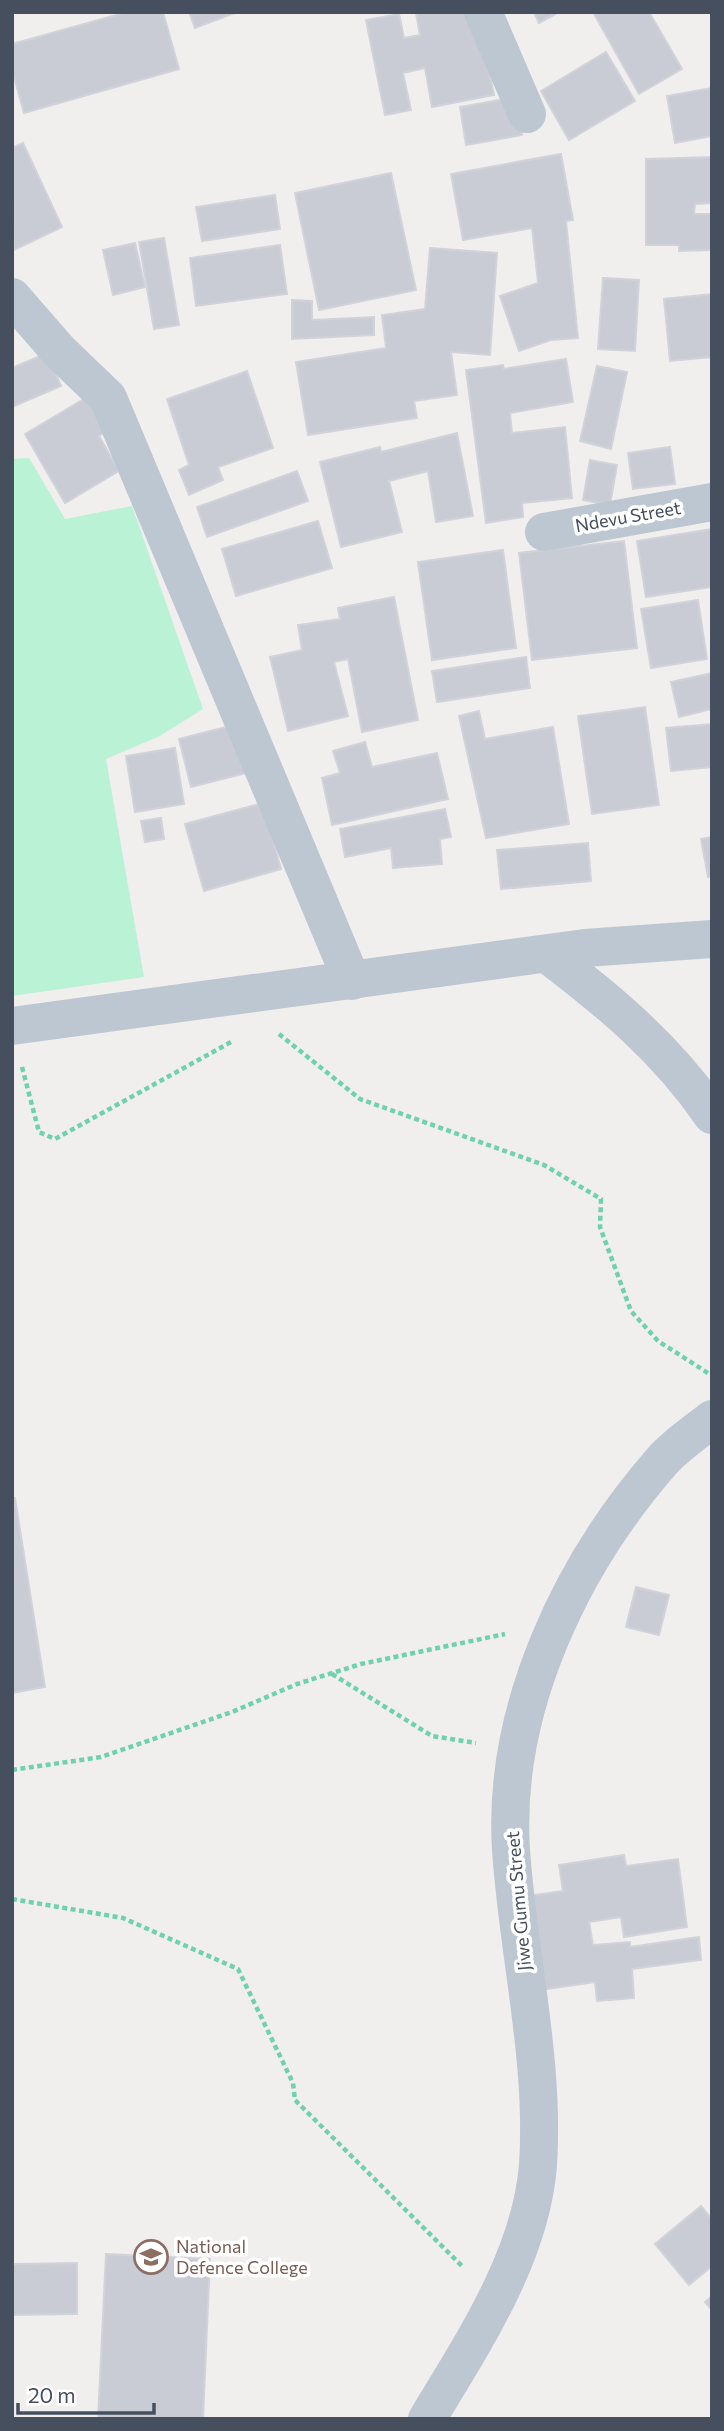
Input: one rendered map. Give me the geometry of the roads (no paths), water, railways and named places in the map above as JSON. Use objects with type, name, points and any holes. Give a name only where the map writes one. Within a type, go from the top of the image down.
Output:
[{"type":"street","points":[[483,12],[527,114]]},
{"type":"street","points":[[12,297],[59,351],[108,397],[352,981]]},
{"type":"street","name":"Ndevu Street","points":[[544,532],[712,502]]},
{"type":"street","points":[[16,1040],[352,981],[547,954],[712,939]]},
{"type":"street","points":[[547,954],[609,1001],[651,1039],[712,1115]]},
{"type":"street","name":"Jiwe Gumu Street","points":[[427,2419],[484,2326],[496,2299],[527,2224],[538,2166],[537,2090],[511,1848],[513,1778],[527,1703],[559,1623],[598,1545],[663,1459],[712,1419]]},
{"type":"place","name":"National Defence College","points":[[151,2257]]}]
